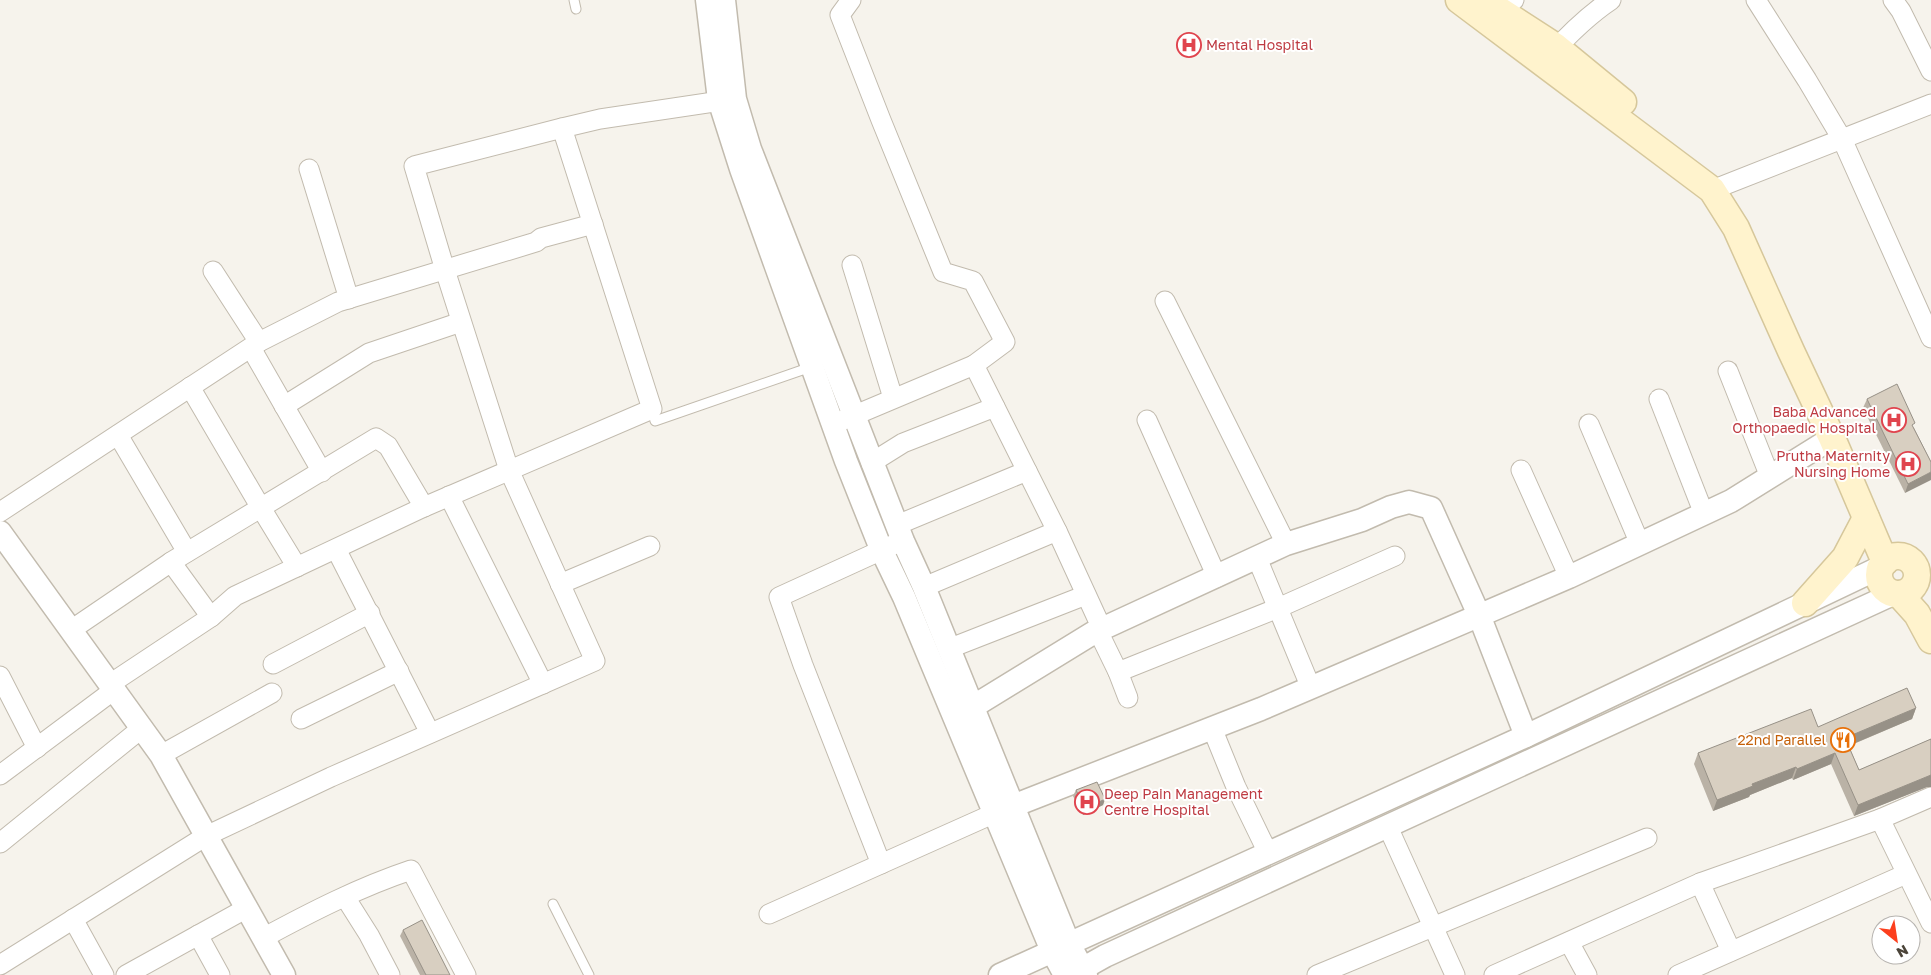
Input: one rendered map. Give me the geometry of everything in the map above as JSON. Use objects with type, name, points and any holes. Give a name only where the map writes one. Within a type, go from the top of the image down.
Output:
[{"type":"main road","points":[[1459,0],[1497,8],[1550,54],[1718,188],[1731,192],[1785,297],[1890,562]]},
{"type":"main road","points":[[1718,188],[1832,438],[1866,518],[1890,562]]},
{"type":"main road","points":[[1805,603],[1845,558],[1866,518]]},
{"type":"main road","points":[[1890,562],[1909,559],[1916,568],[1917,580],[1902,591]]},
{"type":"main road","points":[[1890,562],[1880,580],[1887,591],[1902,591],[1931,611]]},
{"type":"main road","points":[[1902,591],[1931,640]]},
{"type":"street","points":[[706,0],[741,169],[832,425],[882,549],[904,597],[964,712],[1061,947],[1076,973],[1114,952],[1902,591]]},
{"type":"street","points":[[724,0],[727,100],[750,149],[871,463],[924,587],[948,649],[964,712]]},
{"type":"street","points":[[1550,54],[1595,11],[1611,0]]},
{"type":"street","points":[[1756,0],[1842,139],[1931,338]]},
{"type":"street","points":[[1893,0],[1901,11],[1931,71]]},
{"type":"street","points":[[832,425],[974,365],[1005,342],[973,281],[943,272],[880,120],[843,5]]},
{"type":"street","points":[[0,965],[206,836],[331,777],[595,661],[509,470],[461,322],[414,166],[600,119],[727,100]]},
{"type":"street","points":[[1718,188],[1931,104]]},
{"type":"street","points":[[0,775],[37,748],[112,687],[211,617],[235,596],[424,506],[652,409],[562,128]]},
{"type":"street","points":[[309,169],[349,299]]},
{"type":"street","points":[[0,512],[255,345],[338,302],[536,242],[541,238],[593,224]]},
{"type":"street","points":[[852,265],[893,398]]},
{"type":"street","points":[[213,271],[255,345],[284,406],[322,472]]},
{"type":"street","points":[[1165,300],[1286,544]]},
{"type":"street","points":[[284,406],[369,353],[461,322]]},
{"type":"street","points":[[974,365],[1057,531],[1086,595],[1128,698]]},
{"type":"street","points":[[1728,371],[1770,477]]},
{"type":"street","points":[[190,387],[297,567]]},
{"type":"street","points":[[1659,399],[1704,514]]},
{"type":"street","points":[[871,463],[903,443],[995,407]]},
{"type":"street","points":[[1147,420],[1217,577]]},
{"type":"street","points":[[1589,424],[1640,544]]},
{"type":"street","points":[[118,435],[211,617]]},
{"type":"street","points":[[71,630],[179,557],[376,438],[388,446],[424,506]]},
{"type":"street","points":[[769,914],[1004,809],[1312,688],[1569,577],[1731,501],[1832,438]]},
{"type":"street","points":[[1521,470],[1569,577]]},
{"type":"street","points":[[881,864],[803,665],[779,597],[882,549],[900,533],[1027,471]]},
{"type":"street","points":[[449,496],[543,684]]},
{"type":"street","points":[[964,712],[1100,630],[1286,544],[1362,520],[1391,506],[1409,502],[1432,508],[1479,615],[1526,736]]},
{"type":"street","points":[[924,587],[1057,531]]},
{"type":"street","points":[[0,532],[161,754],[284,975]]},
{"type":"street","points":[[560,584],[650,546]]},
{"type":"street","points":[[336,548],[430,733]]},
{"type":"street","points":[[1118,672],[1278,608],[1396,556]]},
{"type":"street","points":[[1257,558],[1312,688]]},
{"type":"street","points":[[1000,975],[1526,736],[1890,562]]},
{"type":"street","points":[[948,649],[1086,595]]},
{"type":"street","points":[[273,664],[370,614]]},
{"type":"street","points":[[301,719],[399,671]]},
{"type":"street","points":[[0,676],[37,748]]},
{"type":"street","points":[[161,754],[272,693]]},
{"type":"street","points":[[0,843],[142,728]]},
{"type":"street","points":[[1212,728],[1236,787],[1268,853]]},
{"type":"street","points":[[1494,975],[1700,883],[1880,819],[1931,797]]},
{"type":"street","points":[[1880,819],[1931,923]]},
{"type":"street","points":[[1388,827],[1455,975]]},
{"type":"street","points":[[1317,975],[1647,838]]},
{"type":"street","points":[[263,938],[345,897],[387,878],[411,870],[466,975]]},
{"type":"street","points":[[1678,975],[1906,874]]},
{"type":"street","points":[[1700,883],[1731,952]]},
{"type":"street","points":[[345,897],[369,935],[390,975]]},
{"type":"street","points":[[126,975],[150,969],[198,935],[247,908]]},
{"type":"street","points":[[74,919],[104,975]]},
{"type":"street","points":[[198,935],[220,975]]},
{"type":"street","points":[[1569,942],[1587,975]]},
{"type":"lane","points":[[652,409],[655,421],[811,367]]},
{"type":"lane","points":[[553,904],[589,975]]},
{"type":"building","points":[[1897,384],[1915,423],[1912,425],[1931,462],[1931,472],[1908,484],[1867,399]]},
{"type":"building","points":[[1907,688],[1916,708],[1845,738],[1859,770],[1931,739],[1931,775],[1858,805],[1835,753],[1797,769],[1796,767],[1752,784],[1753,786],[1717,800],[1698,753],[1811,709],[1818,727]]},
{"type":"building","points":[[1097,782],[1105,799],[1085,809],[1076,790]]},
{"type":"building","points":[[422,920],[450,975],[426,975],[403,930]]},
{"type":"place","name":"Mental Hospital","points":[[1189,45]]},
{"type":"place","name":"Baba Advanced Orthopaedic Hospital","points":[[1894,420]]},
{"type":"place","name":"Prutha Maternity Nursing Home","points":[[1908,464]]},
{"type":"place","name":"22nd Parallel","points":[[1843,740]]},
{"type":"place","name":"Deep Pain Management Centre Hospital","points":[[1087,802]]}]
